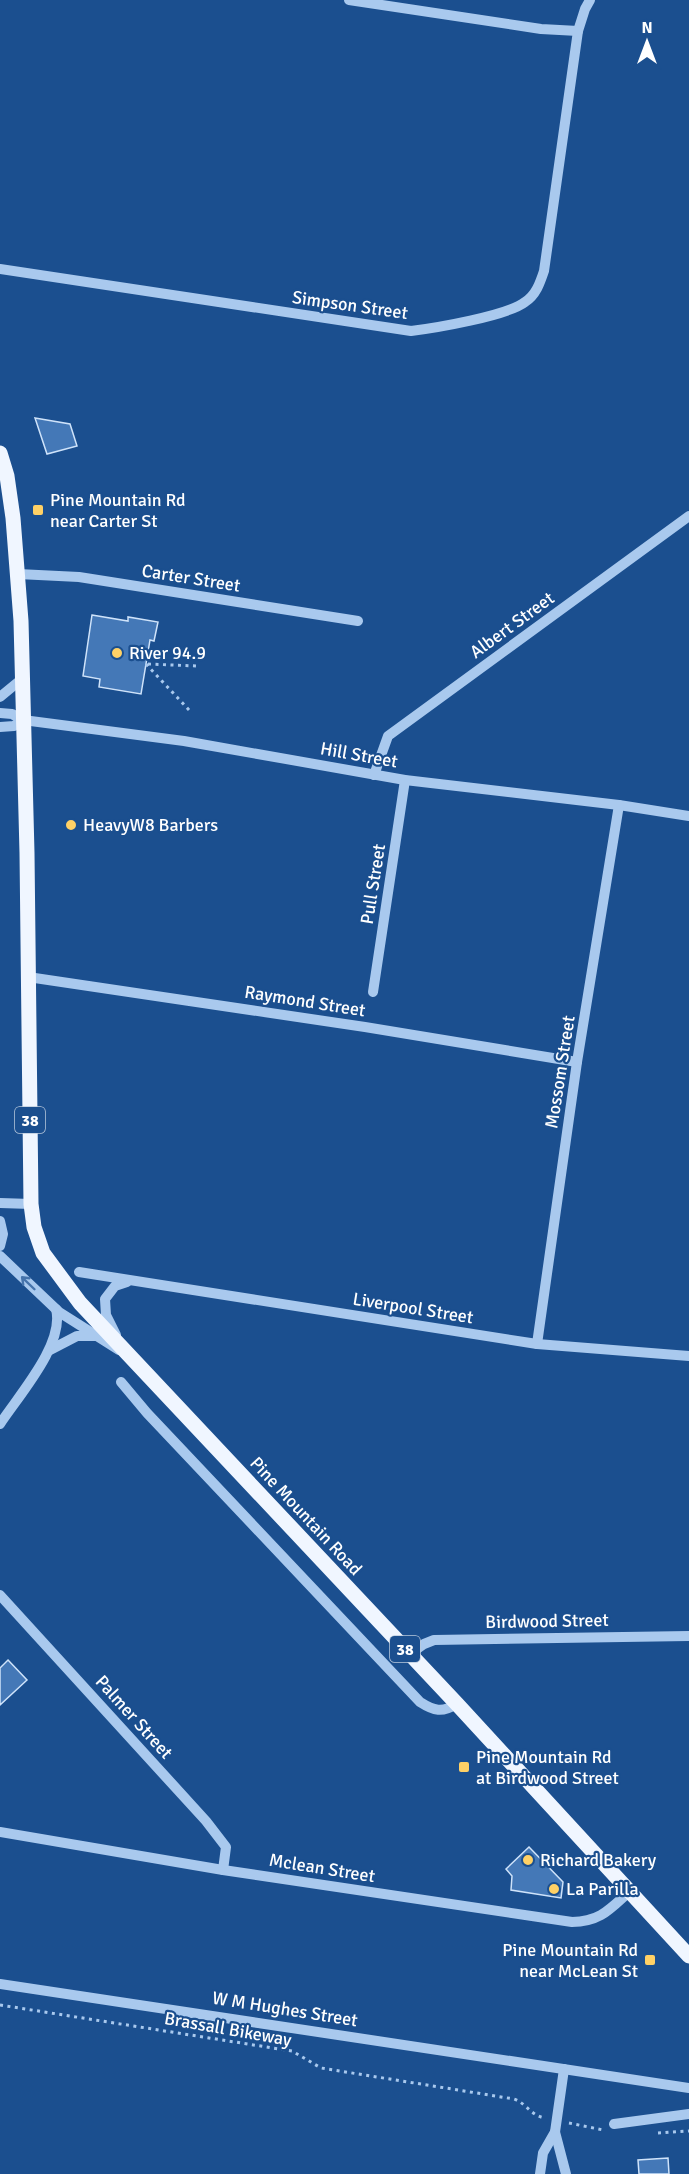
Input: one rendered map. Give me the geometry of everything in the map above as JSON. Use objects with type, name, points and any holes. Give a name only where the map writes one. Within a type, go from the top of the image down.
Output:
[{"type":"main road","name":"Pine Mountain Road","points":[[0,453],[18,574],[23,678],[31,1204],[38,1242],[47,1260],[75,1296],[127,1354],[457,1704],[689,1956]]},
{"type":"street","points":[[349,0],[541,29],[578,31]]},
{"type":"street","name":"Simpson Street","points":[[0,269],[411,331],[508,311],[524,304],[540,285],[544,271],[578,31],[590,0]]},
{"type":"street","name":"Albert Street","points":[[374,775],[388,736],[689,516]]},
{"type":"street","name":"Carter Street","points":[[18,574],[79,577],[358,621]]},
{"type":"street","points":[[0,697],[23,678]]},
{"type":"street","points":[[0,713],[12,714],[23,720],[14,726],[0,727]]},
{"type":"street","name":"Hill Street","points":[[23,720],[184,741],[405,780],[619,805],[689,816]]},
{"type":"street","name":"Pull Street","points":[[372,992],[405,780]]},
{"type":"street","name":"Mossom Street","points":[[537,1344],[578,1062],[619,805]]},
{"type":"street","name":"Raymond Street","points":[[28,977],[578,1062]]},
{"type":"street","points":[[0,1203],[31,1204]]},
{"type":"street","points":[[0,1221],[3,1234],[0,1246]]},
{"type":"street","name":"Pine Mountain Road","points":[[0,1256],[56,1309],[127,1354]]},
{"type":"street","name":"Liverpool Street","points":[[79,1272],[537,1344],[689,1356]]},
{"type":"street","points":[[127,1354],[107,1319],[104,1305],[106,1297],[113,1288],[121,1283],[134,1282]]},
{"type":"street","points":[[0,1424],[50,1350],[57,1323],[56,1309]]},
{"type":"street","points":[[50,1350],[77,1336],[96,1336]]},
{"type":"street","points":[[121,1382],[147,1413],[420,1702],[438,1711],[449,1709],[457,1704]]},
{"type":"street","name":"Palmer Street","points":[[0,1595],[206,1821],[226,1847],[223,1870]]},
{"type":"street","name":"Birdwood Street","points":[[410,1654],[434,1640],[689,1636]]},
{"type":"street","name":"Mclean Street","points":[[0,1832],[223,1870],[572,1922],[585,1922],[601,1917],[630,1891]]},
{"type":"street","name":"W M Hughes Street","points":[[0,1984],[689,2088]]},
{"type":"street","points":[[540,2174],[543,2153],[555,2132],[564,2069]]},
{"type":"street","points":[[614,2124],[689,2114]]},
{"type":"street","points":[[555,2132],[566,2174]]},
{"type":"path","points":[[189,710],[146,664],[196,666]]},
{"type":"path","name":"Brassall Bikeway","points":[[0,2005],[292,2051],[321,2068],[514,2099],[525,2104],[535,2116],[547,2119]]},
{"type":"building","points":[[35,418],[70,424],[77,446],[47,454]]},
{"type":"building","name":"River 94.9","points":[[92,615],[128,621],[128,617],[158,622],[154,641],[150,640],[141,694],[99,687],[100,679],[83,676]]},
{"type":"building","points":[[8,1660],[27,1680],[0,1705],[0,1668]]},
{"type":"building","points":[[529,1847],[563,1882],[561,1898],[511,1890],[512,1876],[506,1869]]},
{"type":"building","points":[[668,2158],[669,2174],[639,2174],[638,2160]]},
{"type":"place","name":"Pine Mountain Rd near Carter St","points":[[38,510]]},
{"type":"place","name":"River 94.9","points":[[117,653]]},
{"type":"place","name":"HeavyW8 Barbers","points":[[71,825]]},
{"type":"place","name":"Pine Mountain Rd at Birdwood Street","points":[[464,1767]]},
{"type":"place","name":"Richard Bakery","points":[[528,1860]]},
{"type":"place","name":"La Parilla","points":[[554,1889]]},
{"type":"place","name":"Pine Mountain Rd near McLean St","points":[[650,1960]]}]
